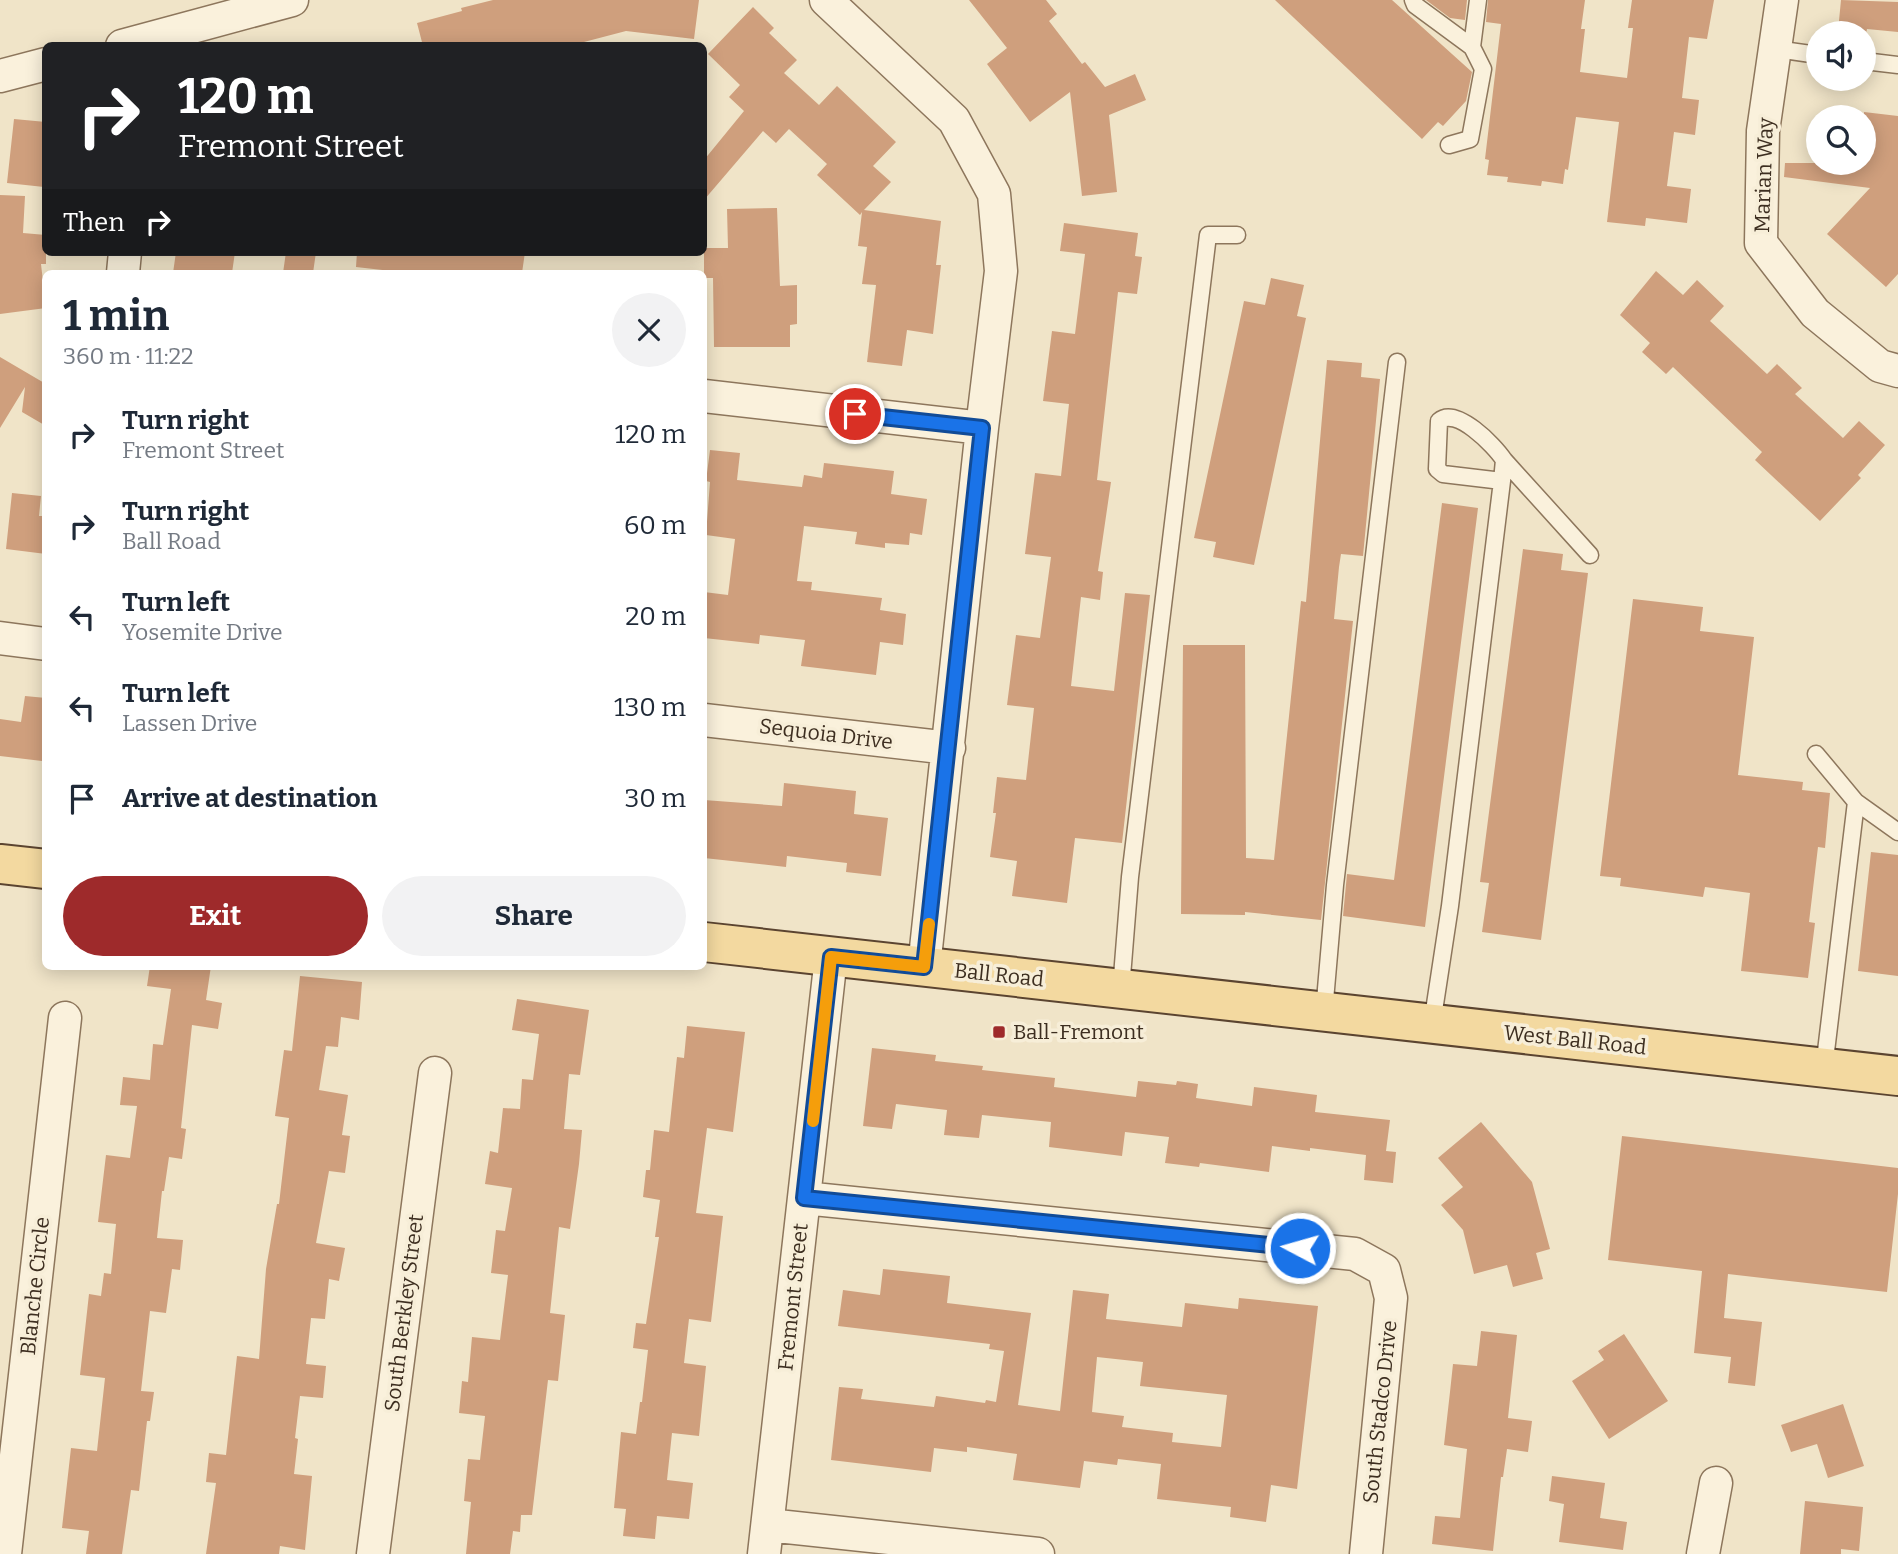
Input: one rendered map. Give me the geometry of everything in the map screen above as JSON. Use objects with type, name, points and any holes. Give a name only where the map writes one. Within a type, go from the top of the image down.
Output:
[{"type":"main road","points":[[0,864],[42,869]]},
{"type":"main road","name":"Ball Road","points":[[707,943],[1252,1004]]},
{"type":"main road","name":"West Ball Road","points":[[1252,1004],[1898,1076]]},
{"type":"street","points":[[143,42],[292,0]]},
{"type":"street","points":[[826,0],[954,120],[994,194],[1001,271],[924,967]]},
{"type":"street","name":"Marian Way","points":[[1782,0],[1763,131],[1761,243],[1815,313],[1880,366],[1898,371]]},
{"type":"street","points":[[0,75],[42,65]]},
{"type":"street","points":[[707,396],[982,428]]},
{"type":"street","points":[[0,638],[42,643]]},
{"type":"street","name":"Sequoia Drive","points":[[707,720],[949,748]]},
{"type":"street","name":"Fremont Street","points":[[766,1540],[831,957]]},
{"type":"street","name":"Blanche Circle","points":[[5,1554],[65,1018]]},
{"type":"street","name":"South Berkley Street","points":[[373,1554],[435,1073]]},
{"type":"street","name":"South Stadco Drive","points":[[804,1198],[1356,1254],[1384,1270],[1391,1298],[1366,1554]]},
{"type":"street","points":[[1703,1554],[1716,1483]]},
{"type":"street","points":[[766,1540],[1038,1554]]},
{"type":"lane","points":[[1413,0],[1415,5],[1472,47],[1483,69],[1470,139],[1449,145]]},
{"type":"lane","points":[[1472,47],[1478,0]]},
{"type":"lane","points":[[1776,49],[1806,53]]},
{"type":"lane","points":[[1876,62],[1898,65]]},
{"type":"lane","points":[[1121,989],[1130,877],[1208,235],[1237,236]]},
{"type":"lane","points":[[1324,1012],[1335,885],[1397,362]]},
{"type":"lane","points":[[1502,481],[1443,474],[1437,469],[1438,421],[1452,416],[1470,426],[1590,555]]},
{"type":"lane","points":[[1432,1024],[1450,906],[1504,460]]},
{"type":"lane","points":[[1816,754],[1856,802],[1898,832]]},
{"type":"lane","points":[[1824,1068],[1856,802]]},
{"type":"building","points":[[493,0],[699,0],[694,39],[626,31],[584,42],[422,42],[417,23],[462,11],[461,8]]},
{"type":"building","points":[[969,0],[1046,0],[1057,14],[1049,21],[1082,64],[1085,62],[1105,87],[1135,74],[1146,100],[1109,115],[1117,192],[1082,196],[1070,92],[1030,122],[987,64],[1007,48]]},
{"type":"building","points":[[1275,0],[1392,0],[1472,72],[1466,101],[1443,126],[1438,122],[1422,139]]},
{"type":"building","points":[[1426,0],[1467,0],[1465,20],[1450,18]]},
{"type":"building","points":[[1488,0],[1585,0],[1580,72],[1627,78],[1633,28],[1628,28],[1632,0],[1714,0],[1707,39],[1689,37],[1682,98],[1699,100],[1695,135],[1674,132],[1667,186],[1691,189],[1687,223],[1646,218],[1645,226],[1607,222],[1619,122],[1576,117],[1568,170],[1565,169],[1563,184],[1542,181],[1541,186],[1507,182],[1508,177],[1487,175],[1489,160],[1485,159],[1501,24],[1486,22]]},
{"type":"building","points":[[1841,0],[1898,2],[1898,32],[1876,30],[1876,21],[1839,21]]},
{"type":"building","points":[[753,7],[774,28],[769,33],[797,60],[784,73],[819,105],[837,86],[896,142],[873,166],[891,182],[864,210],[941,221],[936,265],[941,265],[933,334],[907,330],[902,366],[867,362],[876,285],[862,284],[867,247],[858,246],[862,212],[860,215],[817,175],[827,164],[789,129],[776,143],[763,131],[707,196],[707,156],[744,111],[729,97],[740,85],[708,54]]},
{"type":"building","points":[[1876,113],[1898,116],[1898,274],[1886,287],[1827,234],[1870,188],[1784,177],[1785,163],[1806,163],[1806,175],[1876,175]]},
{"type":"building","points":[[14,119],[42,122],[42,187],[7,183]]},
{"type":"building","points":[[0,195],[25,196],[23,233],[42,235],[42,256],[46,256],[46,264],[41,264],[42,309],[0,314]]},
{"type":"building","points":[[777,208],[780,286],[797,285],[797,324],[790,325],[790,347],[714,347],[713,278],[707,278],[704,256],[707,256],[707,248],[728,248],[727,209]]},
{"type":"building","points":[[1064,223],[1138,233],[1135,256],[1142,257],[1137,294],[1118,292],[1097,480],[1111,482],[1098,571],[1103,572],[1100,600],[1081,597],[1071,686],[1114,691],[1125,593],[1150,595],[1122,843],[1075,838],[1067,903],[1012,896],[1017,861],[990,857],[996,813],[993,813],[997,777],[1026,780],[1034,708],[1007,705],[1016,635],[1040,638],[1051,557],[1025,554],[1035,473],[1061,476],[1069,404],[1043,401],[1052,331],[1075,334],[1085,254],[1060,251]]},
{"type":"building","points":[[175,256],[234,256],[232,270],[173,270]]},
{"type":"building","points":[[285,256],[315,256],[313,270],[283,270]]},
{"type":"building","points":[[357,256],[524,256],[522,270],[382,270],[356,267]]},
{"type":"building","points":[[1656,271],[1683,295],[1697,280],[1724,306],[1710,321],[1767,374],[1777,364],[1802,388],[1795,394],[1843,438],[1859,421],[1885,445],[1858,475],[1861,478],[1820,521],[1755,460],[1762,452],[1673,367],[1666,374],[1642,352],[1650,343],[1620,315]]},
{"type":"building","points":[[1271,278],[1304,285],[1297,316],[1306,318],[1254,565],[1213,557],[1216,542],[1194,538],[1244,301],[1265,305]]},
{"type":"building","points":[[0,357],[42,382],[42,424],[22,412],[25,387],[0,428]]},
{"type":"building","points":[[1327,360],[1362,363],[1361,377],[1380,379],[1363,556],[1341,554],[1339,567],[1334,619],[1353,621],[1321,920],[1245,912],[1245,915],[1181,914],[1183,645],[1245,645],[1246,858],[1274,860],[1301,601],[1306,602]]},
{"type":"building","points":[[710,450],[740,453],[737,480],[802,487],[804,475],[822,478],[824,463],[894,471],[891,494],[927,499],[922,535],[910,533],[909,545],[885,543],[885,548],[855,544],[857,532],[804,526],[797,581],[812,582],[811,590],[882,598],[880,610],[906,614],[903,645],[880,642],[876,675],[801,666],[805,640],[760,635],[759,644],[707,638],[707,592],[728,595],[735,539],[707,535],[710,482],[707,481]]},
{"type":"building","points":[[12,493],[41,496],[39,516],[42,516],[42,554],[6,549]]},
{"type":"building","points":[[1442,503],[1478,508],[1425,927],[1343,916],[1347,874],[1394,880]]},
{"type":"building","points":[[1523,549],[1563,554],[1561,570],[1588,573],[1541,940],[1482,932],[1489,883],[1480,882]]},
{"type":"building","points":[[1633,599],[1703,607],[1700,631],[1754,637],[1738,775],[1803,782],[1802,790],[1830,793],[1825,848],[1818,847],[1809,922],[1815,923],[1808,978],[1741,971],[1750,893],[1705,887],[1703,897],[1620,886],[1621,878],[1600,876]]},
{"type":"building","points":[[25,696],[42,698],[42,761],[0,756],[0,719],[21,722]]},
{"type":"building","points":[[784,783],[856,791],[854,814],[888,818],[881,876],[846,872],[847,863],[787,856],[786,867],[707,858],[707,800],[782,806]]},
{"type":"building","points":[[1871,852],[1898,855],[1898,976],[1858,971]]},
{"type":"building","points":[[149,970],[210,970],[206,1000],[222,1003],[218,1029],[192,1025],[181,1128],[186,1129],[182,1159],[169,1157],[162,1191],[157,1238],[183,1240],[180,1270],[172,1269],[166,1313],[150,1311],[141,1391],[154,1392],[150,1421],[147,1421],[139,1491],[131,1490],[122,1554],[86,1554],[89,1531],[62,1528],[71,1448],[97,1451],[105,1378],[80,1375],[89,1294],[101,1296],[104,1273],[111,1274],[116,1224],[98,1222],[106,1155],[130,1158],[137,1106],[120,1105],[123,1077],[150,1080],[153,1044],[163,1045],[171,989],[147,986]]},
{"type":"building","points":[[300,976],[362,982],[359,1020],[341,1017],[338,1047],[326,1046],[319,1090],[348,1095],[342,1135],[350,1136],[345,1173],[329,1171],[316,1243],[345,1248],[339,1281],[329,1279],[325,1319],[311,1318],[306,1364],[326,1366],[323,1398],[300,1396],[294,1474],[312,1476],[305,1550],[280,1546],[279,1554],[206,1554],[216,1483],[206,1482],[209,1453],[226,1455],[237,1356],[259,1359],[266,1269],[279,1204],[289,1118],[275,1116],[284,1050],[292,1051]]},
{"type":"building","points":[[517,999],[589,1010],[580,1075],[569,1074],[564,1129],[582,1130],[579,1164],[570,1229],[559,1227],[550,1313],[565,1315],[558,1381],[548,1380],[532,1515],[521,1515],[520,1532],[513,1531],[510,1554],[466,1554],[471,1502],[464,1501],[468,1459],[480,1460],[485,1416],[459,1413],[462,1381],[468,1382],[472,1337],[500,1340],[508,1275],[491,1273],[496,1230],[505,1231],[512,1188],[485,1184],[490,1151],[498,1153],[503,1108],[520,1109],[522,1079],[533,1080],[539,1034],[512,1030]]},
{"type":"building","points":[[687,1026],[745,1032],[733,1132],[707,1128],[696,1213],[723,1216],[711,1322],[689,1319],[684,1363],[706,1366],[699,1436],[672,1433],[667,1480],[693,1483],[689,1519],[657,1516],[655,1539],[623,1536],[626,1509],[614,1508],[621,1432],[636,1434],[648,1350],[633,1348],[636,1323],[646,1324],[659,1237],[655,1237],[660,1200],[643,1197],[646,1170],[650,1170],[654,1130],[669,1132],[677,1057],[684,1058]]},
{"type":"building","points":[[872,1048],[936,1055],[935,1061],[983,1066],[982,1070],[1055,1078],[1054,1087],[1136,1097],[1138,1081],[1198,1084],[1196,1098],[1252,1106],[1254,1087],[1317,1095],[1315,1112],[1390,1120],[1386,1151],[1396,1152],[1393,1183],[1364,1180],[1366,1155],[1310,1148],[1310,1151],[1272,1146],[1269,1172],[1200,1163],[1199,1167],[1165,1163],[1169,1137],[1125,1132],[1122,1156],[1049,1147],[1051,1122],[982,1115],[979,1138],[944,1135],[947,1110],[896,1104],[892,1129],[863,1126]]},
{"type":"building","points":[[1481,1122],[1532,1182],[1550,1249],[1536,1253],[1543,1279],[1513,1287],[1507,1265],[1474,1274],[1463,1230],[1441,1205],[1463,1187],[1438,1158]]},
{"type":"building","points":[[1622,1136],[1898,1168],[1898,1194],[1887,1292],[1728,1274],[1724,1318],[1762,1322],[1755,1386],[1728,1383],[1731,1357],[1694,1353],[1702,1271],[1608,1260]]},
{"type":"building","points":[[883,1269],[950,1276],[947,1303],[1031,1313],[1018,1405],[1060,1411],[1073,1290],[1109,1294],[1106,1319],[1182,1327],[1185,1303],[1238,1309],[1239,1298],[1318,1306],[1297,1489],[1271,1485],[1266,1522],[1230,1517],[1231,1507],[1157,1499],[1161,1464],[1118,1459],[1117,1465],[1084,1461],[1080,1488],[1013,1480],[1017,1454],[967,1447],[967,1452],[934,1448],[931,1472],[831,1460],[839,1387],[863,1389],[861,1399],[934,1407],[936,1396],[996,1402],[1004,1351],[989,1349],[990,1344],[838,1326],[843,1290],[880,1295]],"holes":[[[1097,1357],[1143,1362],[1140,1386],[1227,1395],[1221,1447],[1172,1442],[1173,1433],[1122,1427],[1124,1416],[1092,1412]]]},
{"type":"building","points":[[1481,1331],[1517,1335],[1508,1418],[1532,1421],[1528,1452],[1507,1449],[1501,1477],[1493,1551],[1432,1544],[1435,1516],[1460,1518],[1467,1449],[1444,1445],[1453,1364],[1477,1366]]},
{"type":"building","points":[[1624,1334],[1668,1401],[1609,1439],[1572,1381],[1604,1360],[1598,1351]]},
{"type":"building","points":[[1843,1404],[1864,1466],[1828,1478],[1817,1444],[1791,1452],[1781,1425]]},
{"type":"building","points":[[1552,1476],[1605,1483],[1600,1518],[1627,1522],[1623,1550],[1559,1542],[1564,1504],[1549,1501]]},
{"type":"building","points":[[1805,1501],[1863,1507],[1859,1551],[1841,1549],[1841,1554],[1800,1554]]},
{"type":"slow traffic","points":[[813,1121],[831,957],[924,967],[929,924]]},
{"type":"place","name":"Ball-Fremont","points":[[999,1032]]},
{"type":"route","points":[[855,414],[982,428],[924,967],[831,957],[804,1198],[1300,1248]]}]
